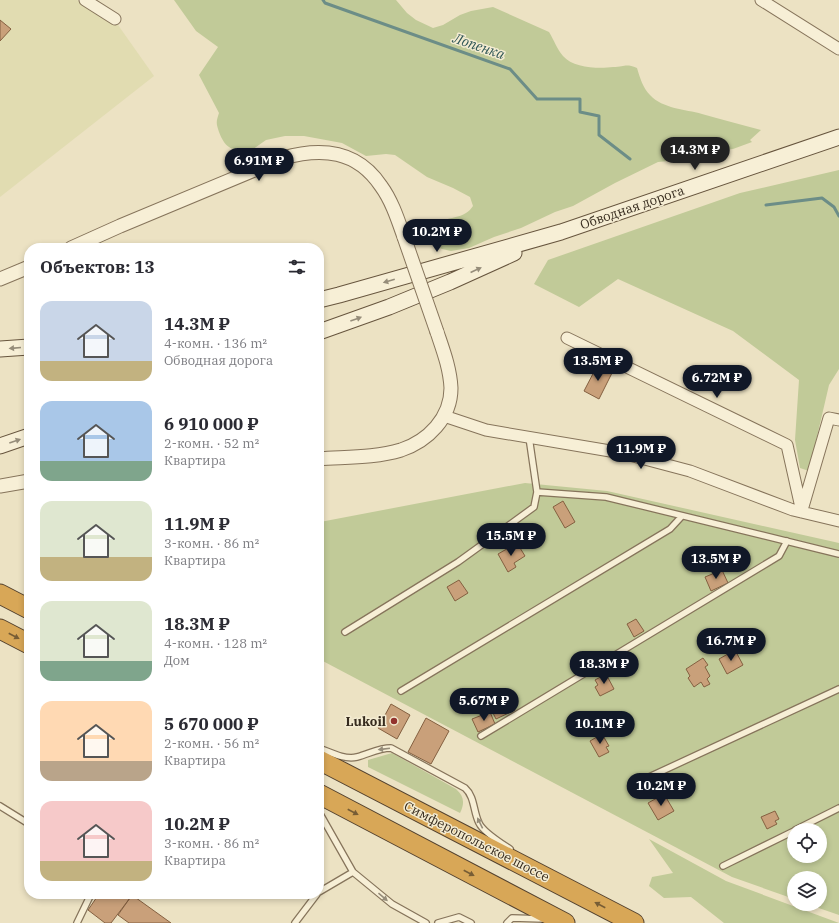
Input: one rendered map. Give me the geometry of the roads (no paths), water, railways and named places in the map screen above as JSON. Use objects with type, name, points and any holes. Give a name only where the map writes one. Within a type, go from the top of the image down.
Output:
[{"type":"highway","points":[[0,594],[24,606]]},
{"type":"highway","points":[[0,629],[24,641]]},
{"type":"highway","name":"Симферопольское шоссе","points":[[324,763],[634,923]]},
{"type":"highway","points":[[324,797],[562,922]]},
{"type":"main road","name":"Обводная дорога","points":[[561,232],[839,137]]},
{"type":"main road","points":[[324,299],[561,232]]},
{"type":"main road","points":[[324,330],[388,308],[561,232]]},
{"type":"main road","points":[[0,349],[24,347]]},
{"type":"main road","points":[[0,446],[24,438]]},
{"type":"street","points":[[85,0],[115,19]]},
{"type":"street","points":[[761,0],[839,49]]},
{"type":"street","points":[[92,243],[283,158],[300,153],[314,152],[341,155],[356,161],[368,171],[381,186],[391,204],[404,237],[437,332],[449,374],[451,388],[449,401],[444,416],[436,428],[423,439],[401,450],[373,455],[324,459]]},
{"type":"street","points":[[0,279],[24,268]]},
{"type":"street","points":[[567,338],[787,445],[802,512]]},
{"type":"street","points":[[444,416],[486,430],[622,453],[690,471],[802,512],[839,521]]},
{"type":"street","points":[[802,512],[829,418],[839,420]]},
{"type":"street","points":[[0,486],[24,482]]},
{"type":"lane","points":[[345,632],[458,562],[534,507],[537,492],[529,437]]},
{"type":"lane","points":[[537,492],[606,497],[839,554]]},
{"type":"lane","points":[[401,691],[670,529],[682,516]]},
{"type":"lane","points":[[481,736],[778,556],[787,541]]},
{"type":"lane","points":[[634,784],[839,689]]},
{"type":"lane","points":[[324,750],[350,758],[382,748],[391,748],[465,788],[471,795],[479,823],[483,829],[513,852]]},
{"type":"lane","points":[[0,806],[24,821]]},
{"type":"lane","points":[[809,823],[839,808]]},
{"type":"lane","points":[[324,821],[353,872],[392,904],[426,923]]},
{"type":"lane","points":[[723,866],[787,834]]},
{"type":"lane","points":[[518,856],[541,874]]},
{"type":"lane","points":[[324,889],[353,872]]},
{"type":"lane","points":[[77,923],[89,899]]},
{"type":"lane","points":[[295,923],[313,899]]},
{"type":"lane","points":[[438,923],[460,917],[471,923]]},
{"type":"lane","points":[[507,923],[512,918],[562,922]]},
{"type":"waterway","name":"Лопенка","points":[[323,0],[325,3],[510,69],[537,99],[580,99],[580,112],[599,116],[599,135],[630,159]]},
{"type":"waterway","name":"Лопенка","points":[[766,205],[822,198],[834,207],[839,216]]},
{"type":"place","name":"Lukoil","points":[[394,721]]}]
